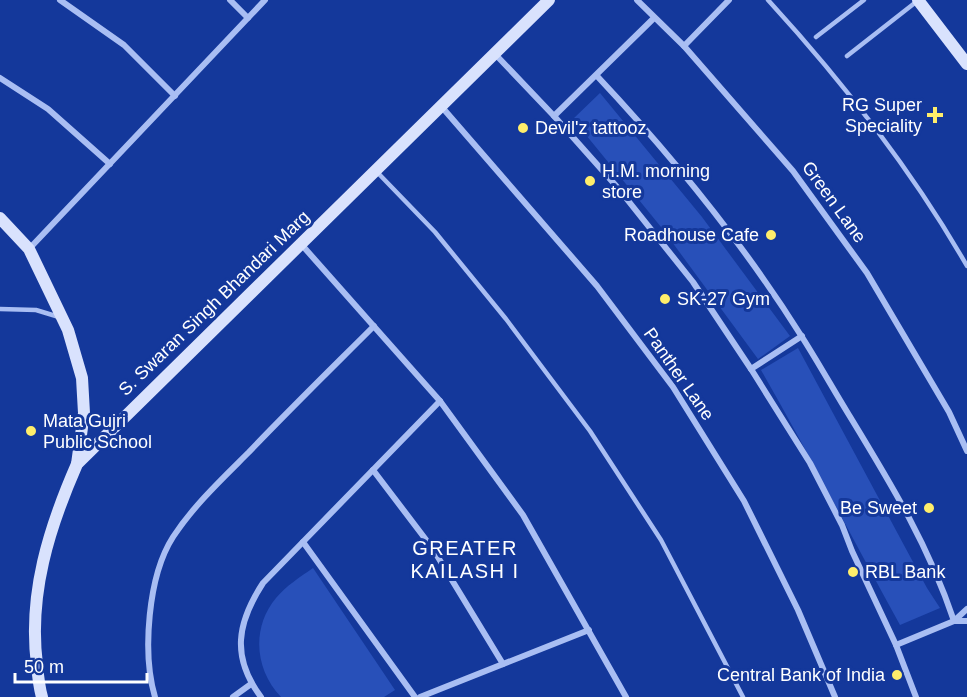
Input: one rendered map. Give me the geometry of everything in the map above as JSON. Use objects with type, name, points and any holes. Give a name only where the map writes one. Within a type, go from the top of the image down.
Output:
[{"type":"street","points":[[60,0],[124,45],[175,96]]},
{"type":"street","points":[[230,0],[248,18]]},
{"type":"street","points":[[29,249],[265,0]]},
{"type":"street","name":"S. Swaran Singh Bhandari Marg","points":[[42,697],[35,650],[36,599],[42,560],[52,526],[77,464],[549,0]]},
{"type":"street","name":"Green Lane","points":[[637,0],[684,46],[793,171],[867,273],[949,412],[967,451]]},
{"type":"street","points":[[684,46],[729,0]]},
{"type":"street","points":[[918,0],[967,64]]},
{"type":"street","points":[[554,116],[654,18]]},
{"type":"street","points":[[494,54],[554,116],[618,188],[693,282],[751,369],[821,484],[842,525],[896,645],[916,697]]},
{"type":"street","points":[[597,76],[641,123],[685,176],[749,260],[802,336],[911,518],[941,580],[954,621]]},
{"type":"street","points":[[0,78],[48,110],[111,164]]},
{"type":"street","name":"Panther Lane","points":[[441,106],[597,286],[673,387],[744,501],[798,610],[836,697]]},
{"type":"street","points":[[0,218],[29,249],[68,330],[82,378],[84,413],[77,464]]},
{"type":"street","points":[[301,244],[440,401],[524,515],[626,697]]},
{"type":"street","points":[[155,697],[149,656],[149,618],[159,568],[172,538],[203,499],[374,326]]},
{"type":"street","points":[[751,369],[802,336]]},
{"type":"street","points":[[261,697],[251,684],[240,646],[242,624],[250,603],[263,583],[440,401]]},
{"type":"street","points":[[373,470],[433,549],[503,664]]},
{"type":"street","points":[[303,542],[415,697]]},
{"type":"street","points":[[896,645],[954,621],[967,609]]},
{"type":"street","points":[[954,621],[967,621]]},
{"type":"street","points":[[420,697],[589,630]]},
{"type":"street","points":[[233,697],[251,684]]},
{"type":"lane","points":[[768,0],[810,46],[887,143],[967,266]]},
{"type":"lane","points":[[816,37],[864,0]]},
{"type":"lane","points":[[848,56],[918,0]]},
{"type":"lane","points":[[375,171],[442,241],[506,319],[590,431],[661,540],[743,697]]},
{"type":"lane","points":[[0,309],[36,310],[62,318]]},
{"type":"shaded area","points":[[600,93],[702,217],[790,336],[758,359],[661,227],[573,119]]},
{"type":"shaded area","points":[[798,348],[927,588],[940,608],[900,625],[761,370]]},
{"type":"shaded area","points":[[313,568],[395,690],[384,697],[281,697],[272,686],[261,662],[259,649],[263,622],[276,598]]},
{"type":"place","name":"RG Super Speciality","points":[[935,115]]},
{"type":"place","name":"Devil'z tattooz","points":[[523,128]]},
{"type":"place","name":"H.M. morning store","points":[[590,181]]},
{"type":"place","name":"Roadhouse Cafe","points":[[771,235]]},
{"type":"place","name":"SK-27 Gym","points":[[665,299]]},
{"type":"place","name":"Mata Gujri Public School","points":[[31,431]]},
{"type":"place","name":"Be Sweet","points":[[929,508]]},
{"type":"place","name":"RBL Bank","points":[[853,572]]},
{"type":"place","name":"Central Bank of India","points":[[897,675]]},
{"type":"district","name":"GREATER KAILASH I","points":[[465,560]]}]
